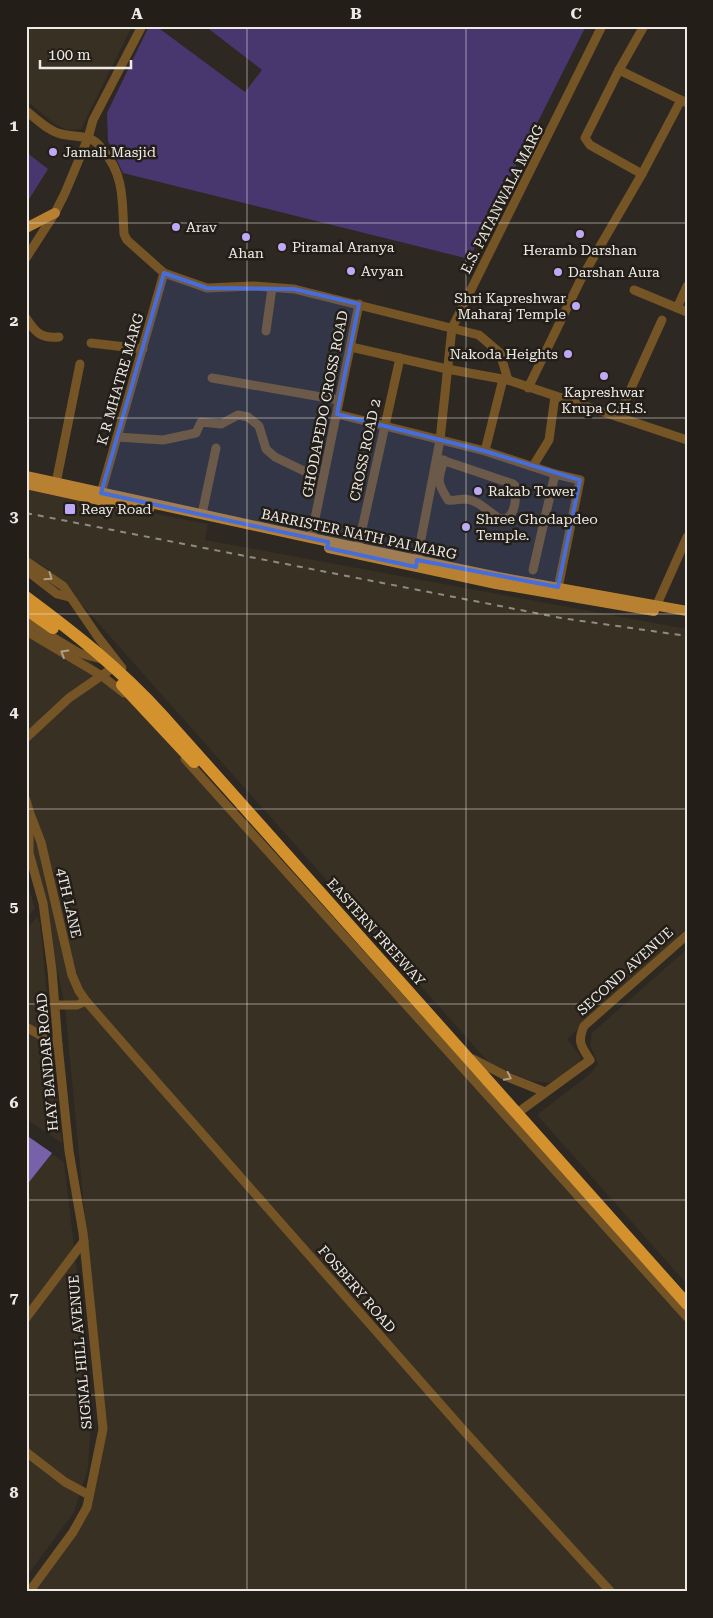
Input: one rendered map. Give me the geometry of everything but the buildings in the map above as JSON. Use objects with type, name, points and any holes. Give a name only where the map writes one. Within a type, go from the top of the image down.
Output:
[{"type":"highway","name":"EASTERN FREEWAY","points":[[26,598],[66,626],[101,655],[131,682],[162,715],[687,1304]]},
{"type":"highway","name":"EASTERN FREEWAY","points":[[26,609],[60,633],[126,688],[306,886],[687,1315]]},
{"type":"main road","points":[[26,228],[55,213]]},
{"type":"main road","name":"BARRISTER NATH PAI MARG","points":[[26,476],[311,538],[327,545],[358,547],[416,563]]},
{"type":"main road","name":"BARRISTER NATH PAI MARG","points":[[26,484],[416,563],[498,577],[557,591],[655,608],[687,611]]},
{"type":"main road","name":"BARRISTER NATH PAI MARG","points":[[655,608],[687,618]]},
{"type":"street","points":[[26,258],[55,213],[65,193],[94,120],[142,26]]},
{"type":"street","name":"E.S. PATANWALA MARG","points":[[416,563],[440,459],[440,440],[452,328],[602,26]]},
{"type":"street","points":[[642,174],[590,145],[585,138],[619,70],[644,26]]},
{"type":"street","points":[[528,388],[581,279],[685,102],[619,70]]},
{"type":"street","points":[[26,111],[41,123],[60,134],[88,138],[95,141],[111,160],[121,183],[126,240],[164,273],[207,288],[253,286],[294,289],[479,335],[500,353],[505,380],[485,451]]},
{"type":"street","name":"K R MHATRE MARG","points":[[101,493],[164,273]]},
{"type":"street","points":[[677,308],[687,286]]},
{"type":"street","points":[[266,331],[272,288]]},
{"type":"street","points":[[634,290],[687,312]]},
{"type":"street","name":"GHODAPEDO CROSS ROAD","points":[[311,538],[359,304]]},
{"type":"street","points":[[26,318],[34,330],[48,338],[59,337]]},
{"type":"street","points":[[618,416],[662,320]]},
{"type":"street","points":[[91,343],[143,349]]},
{"type":"street","points":[[351,347],[505,380],[686,438]]},
{"type":"street","name":"CROSS ROAD 2","points":[[358,547],[400,358]]},
{"type":"street","points":[[56,483],[80,364]]},
{"type":"street","points":[[212,378],[339,400]]},
{"type":"street","points":[[533,466],[549,440],[555,396]]},
{"type":"street","points":[[336,414],[485,451],[555,474],[580,480],[557,591]]},
{"type":"street","points":[[118,438],[163,440],[196,433],[201,422],[221,424],[238,415],[248,418],[259,426],[266,449],[275,457],[304,471]]},
{"type":"street","points":[[202,514],[216,448]]},
{"type":"street","points":[[440,459],[513,484],[515,486],[516,498],[512,513],[508,518],[500,519],[486,507],[471,500],[448,500],[439,485],[440,459]]},
{"type":"street","points":[[533,570],[555,474]]},
{"type":"street","points":[[655,608],[687,537]]},
{"type":"street","points":[[26,561],[63,586],[118,664],[135,679],[196,746],[687,1300]]},
{"type":"street","points":[[26,570],[57,594],[69,597]]},
{"type":"street","points":[[26,621],[79,652],[118,664]]},
{"type":"street","points":[[26,631],[102,676],[122,691],[687,1315]]},
{"type":"street","points":[[26,738],[69,698],[118,664]]},
{"type":"street","name":"4TH LANE","points":[[26,800],[41,842],[71,970],[79,991],[86,1000]]},
{"type":"street","name":"4TH LANE","points":[[28,851],[29,811]]},
{"type":"street","name":"HAY BANDAR ROAD","points":[[28,851],[43,903],[53,973],[69,1151]]},
{"type":"street","name":"SECOND AVENUE","points":[[520,1111],[590,1060],[581,1046],[579,1036],[584,1026],[687,935]]},
{"type":"street","points":[[53,973],[71,970]]},
{"type":"street","points":[[55,1004],[78,1005],[86,1000]]},
{"type":"street","name":"FOSBERY ROAD","points":[[86,1000],[439,1403],[611,1592]]},
{"type":"street","points":[[26,1027],[58,1045]]},
{"type":"street","points":[[462,1067],[473,1059]]},
{"type":"street","points":[[473,1059],[510,1078],[545,1092]]},
{"type":"street","name":"SIGNAL HILL AVENUE","points":[[29,1592],[73,1532],[87,1507],[103,1430],[84,1241],[69,1151]]},
{"type":"street","points":[[26,1318],[84,1241]]},
{"type":"street","points":[[26,1452],[65,1482],[89,1495]]},
{"type":"highlighted area","points":[[164,273],[207,288],[294,289],[359,304],[337,414],[485,451],[580,480],[558,587],[417,560],[416,567],[327,548],[328,542],[101,493]]},
{"type":"shaded area","points":[[26,26],[132,26],[81,129],[68,130],[56,125],[26,100]]},
{"type":"shaded area","points":[[149,26],[156,26],[245,92],[262,70],[205,26],[586,26],[469,259],[123,173],[108,141],[107,113]]},
{"type":"shaded area","points":[[26,152],[48,169],[26,204]]},
{"type":"shaded area","points":[[26,489],[208,524],[205,540],[687,629],[687,928],[567,1039],[581,1057],[579,1063],[552,1083],[532,1081],[491,1065],[90,614],[49,570],[26,555]]},
{"type":"shaded area","points":[[26,615],[64,639],[125,691],[687,1320],[687,1592],[34,1592],[74,1538],[107,1430],[100,1375],[65,1007],[34,857],[26,845]]},
{"type":"shaded area","points":[[26,879],[35,908],[26,919]]},
{"type":"shaded area","points":[[37,916],[40,925],[62,1143],[26,1119],[26,931]]},
{"type":"shaded area","points":[[687,949],[687,1284],[537,1115],[590,1074],[598,1064],[590,1045],[592,1033]]},
{"type":"shaded area","points":[[26,1135],[52,1153],[26,1186]]},
{"type":"shaded area","points":[[50,1153],[64,1162],[92,1400],[88,1469],[74,1512],[26,1577],[26,1185]]},
{"type":"railway","points":[[26,513],[561,618],[687,636]]},
{"type":"place","name":"Jamali Masjid","points":[[53,152]]},
{"type":"place","name":"Arav","points":[[176,227]]},
{"type":"place","name":"Heramb Darshan","points":[[580,234]]},
{"type":"place","name":"Ahan","points":[[246,237]]},
{"type":"place","name":"Piramal Aranya","points":[[282,247]]},
{"type":"place","name":"Avyan","points":[[351,271]]},
{"type":"place","name":"Darshan Aura","points":[[558,272]]},
{"type":"place","name":"Shri Kapreshwar Maharaj Temple","points":[[576,306]]},
{"type":"place","name":"Nakoda Heights","points":[[568,354]]},
{"type":"place","name":"Kapreshwar Krupa C.H.S.","points":[[604,376]]},
{"type":"place","name":"Rakab Tower","points":[[478,491]]},
{"type":"place","name":"Reay Road","points":[[70,509]]},
{"type":"place","name":"Shree Ghodapdeo Temple.","points":[[466,527]]}]
